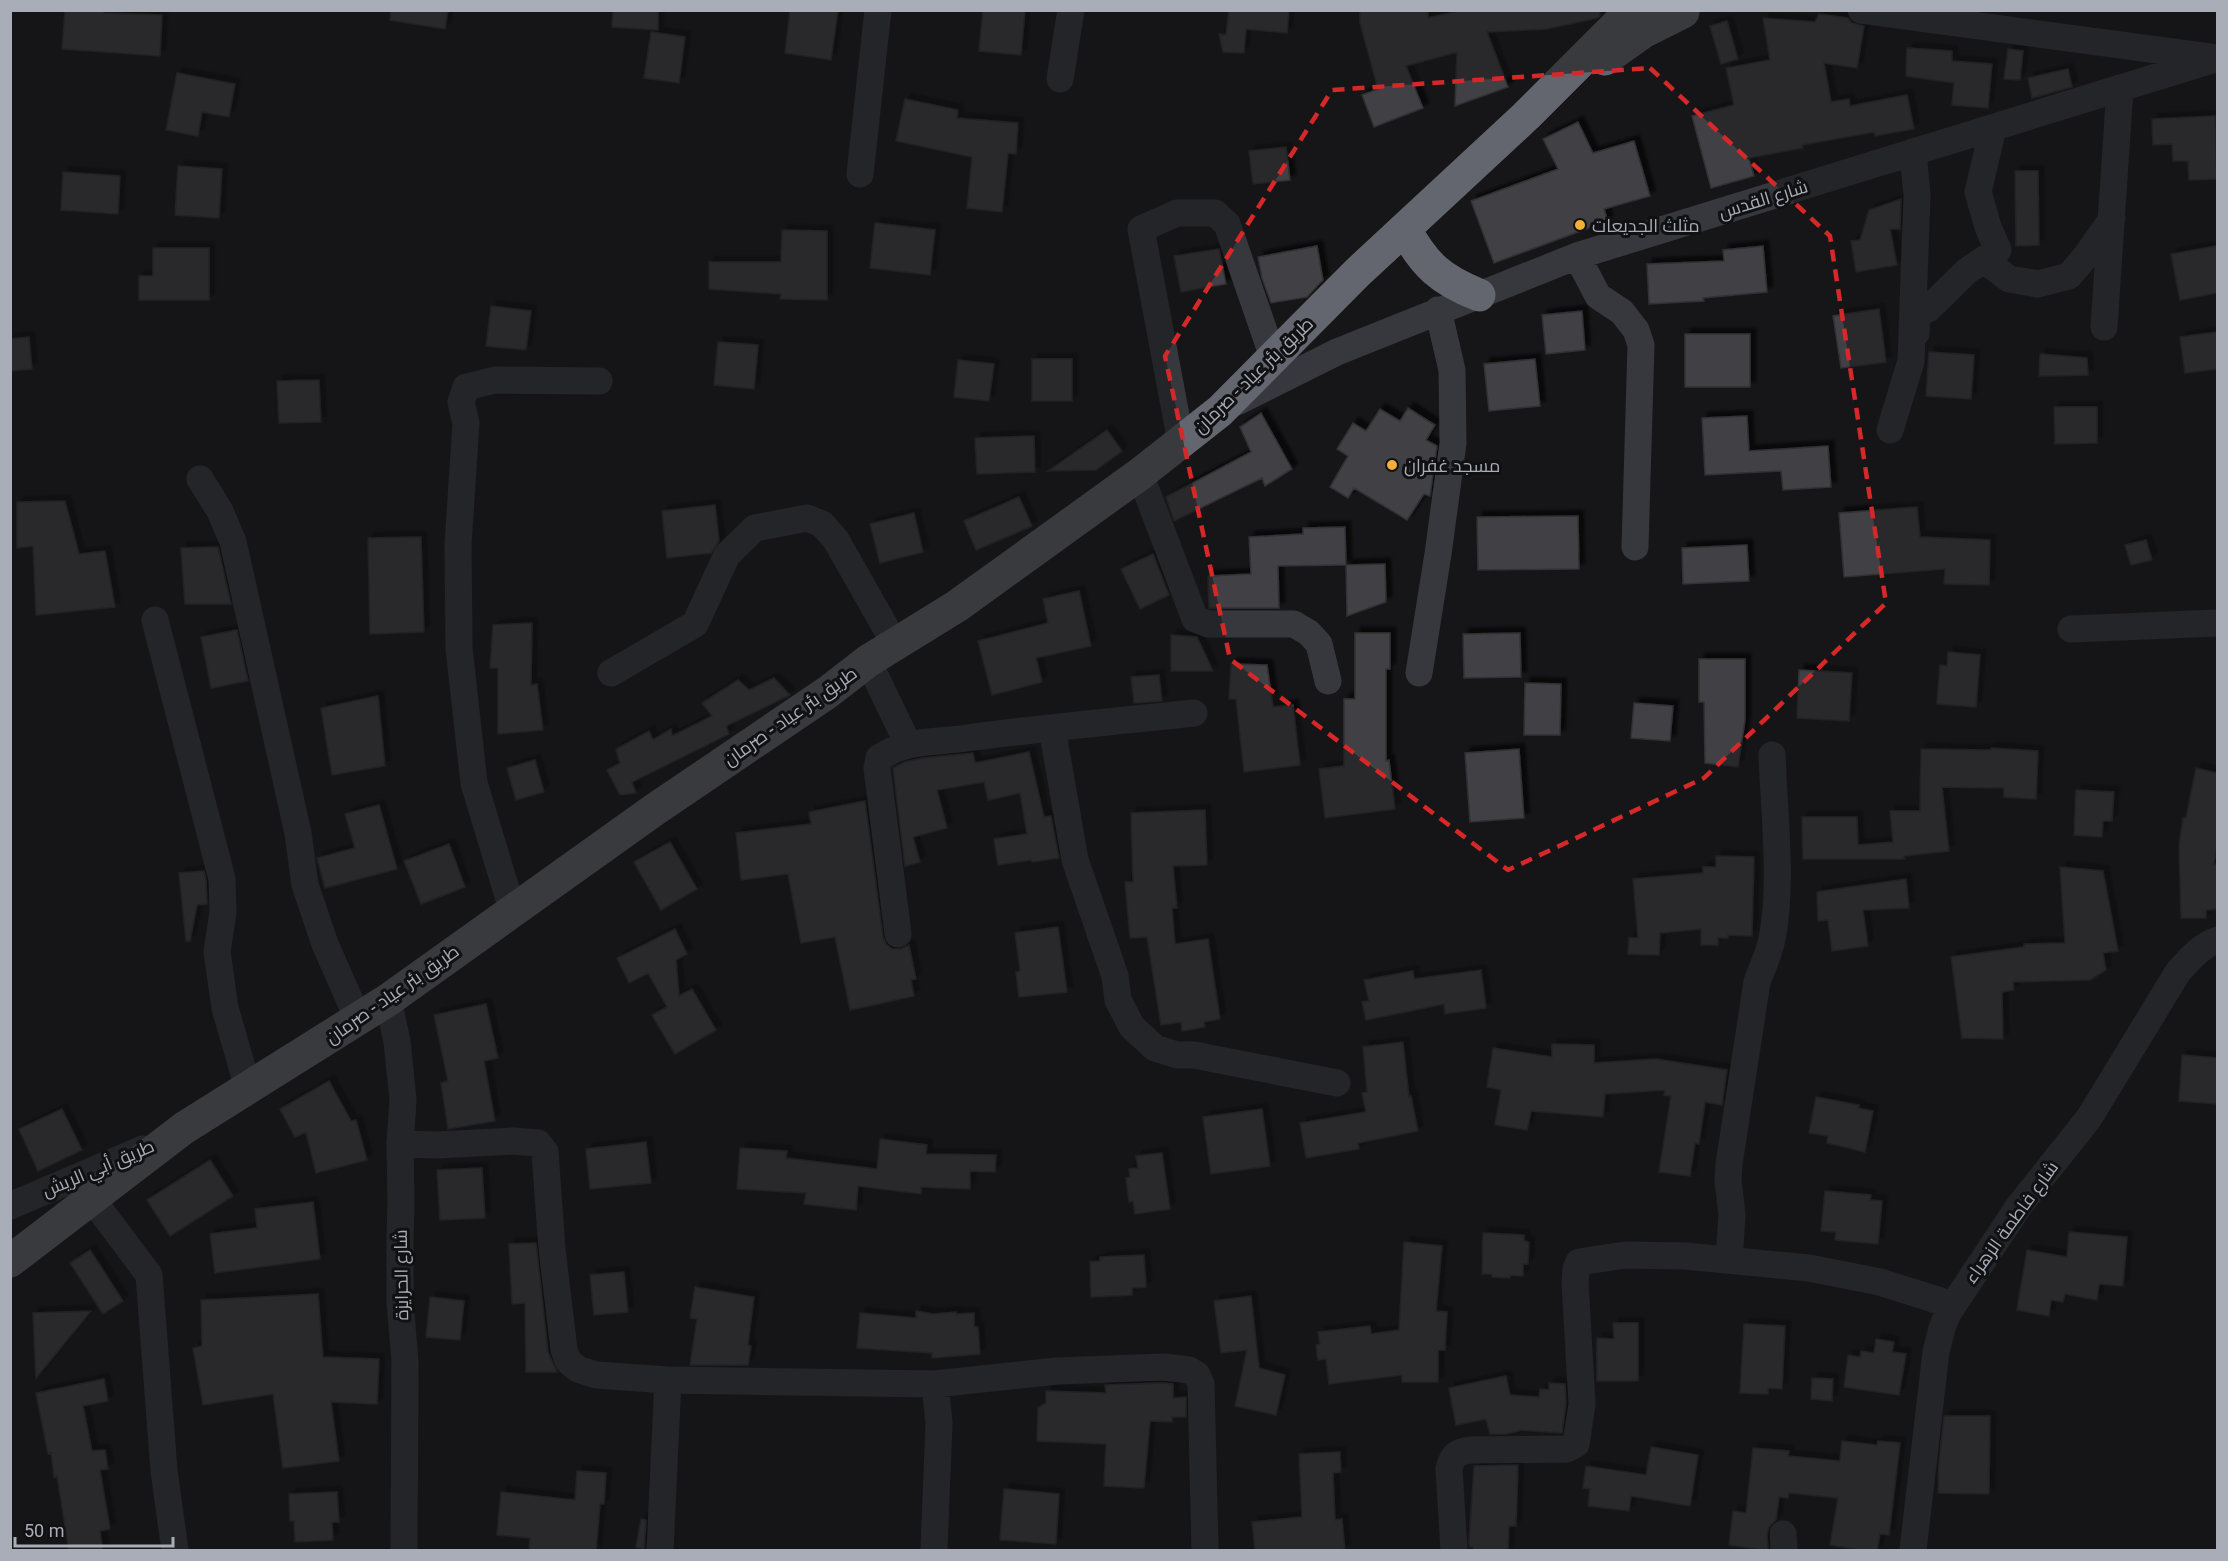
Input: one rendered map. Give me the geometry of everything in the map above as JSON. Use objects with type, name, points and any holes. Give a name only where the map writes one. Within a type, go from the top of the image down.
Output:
[{"type":"highway","points":[[1526,116],[1632,10]]},
{"type":"highway","points":[[1526,116],[1622,46],[1679,11]]},
{"type":"highway","name":"طريق بئر عياد - صرمان","points":[[10,1262],[184,1128],[387,1000],[654,810],[882,653],[957,606],[1140,474],[1220,411],[1357,273],[1526,116]]},
{"type":"highway","points":[[1405,229],[1417,252],[1434,271],[1455,286],[1479,295]]},
{"type":"street","points":[[860,174],[878,10]]},
{"type":"street","points":[[1060,79],[1071,10]]},
{"type":"street","points":[[1861,10],[2217,58]]},
{"type":"street","name":"شارع القدس","points":[[1220,411],[1311,364],[1438,310],[1577,256],[2217,58]]},
{"type":"street","points":[[2104,327],[2120,88]]},
{"type":"street","points":[[1993,128],[1978,192],[1988,227],[1998,250]]},
{"type":"street","points":[[1911,361],[1917,195],[1912,152]]},
{"type":"street","points":[[1181,442],[1141,229],[1177,213],[1215,213],[1227,224],[1273,357]]},
{"type":"street","points":[[1998,250],[1988,263],[2009,279],[2038,284],[2069,276],[2112,219]]},
{"type":"street","points":[[1890,430],[1911,361],[1917,313],[1928,309],[1967,271],[1998,250]]},
{"type":"street","points":[[1577,256],[1598,296],[1622,312],[1636,330],[1641,345],[1635,547]]},
{"type":"street","points":[[1419,673],[1453,443],[1452,370],[1438,310]]},
{"type":"street","points":[[512,909],[474,783],[459,648],[458,543],[466,423],[461,402],[466,387],[495,380],[599,381]]},
{"type":"street","points":[[1140,474],[1195,619],[1208,624],[1294,624],[1309,633],[1319,644],[1328,681]]},
{"type":"street","points":[[200,479],[220,511],[233,542],[298,833],[304,885],[325,944],[358,1019]]},
{"type":"street","points":[[611,673],[695,624],[727,555],[755,528],[807,519],[822,524],[836,540],[882,653],[908,744]]},
{"type":"street","points":[[155,620],[222,879],[223,912],[217,952],[225,1008],[248,1088]]},
{"type":"street","points":[[2071,629],[2217,623]]},
{"type":"street","points":[[898,934],[877,768],[879,758],[908,744],[1194,713]]},
{"type":"street","points":[[1052,728],[1076,860],[1114,976],[1118,1000],[1132,1028],[1155,1048],[1177,1055],[1194,1055],[1337,1083]]},
{"type":"street","points":[[1729,1260],[1732,1215],[1728,1180],[1729,1164],[1756,982],[1768,955],[1775,922],[1776,872],[1772,754]]},
{"type":"street","name":"شارع فاطمة الزهراء","points":[[1913,1551],[1936,1352],[1941,1328],[1953,1305],[2019,1206],[2089,1118],[2178,972],[2196,953],[2217,940]]},
{"type":"street","name":"شارع الحرايزة","points":[[387,1000],[397,1041],[403,1100],[400,1144],[400,1302],[405,1374],[404,1551]]},
{"type":"street","name":"طريق أبي الريش","points":[[10,1206],[127,1158],[184,1128]]},
{"type":"street","points":[[400,1144],[437,1145],[513,1141],[538,1143],[545,1152],[552,1249],[564,1350],[568,1361],[578,1369],[596,1375],[668,1380],[935,1384],[1065,1370],[1164,1367],[1189,1370],[1197,1375],[1201,1384],[1205,1551]]},
{"type":"street","points":[[92,1200],[149,1275],[164,1471],[175,1551]]},
{"type":"street","points":[[1454,1551],[1449,1469],[1451,1459],[1455,1455],[1462,1451],[1472,1450],[1567,1449],[1576,1444],[1582,1404],[1575,1282],[1579,1262],[1625,1255],[1685,1256],[1809,1268],[1880,1282],[1953,1305]]},
{"type":"street","points":[[660,1551],[668,1380]]},
{"type":"street","points":[[934,1551],[939,1423],[935,1384]]},
{"type":"highlighted area","points":[[1650,68],[1830,236],[1886,603],[1704,778],[1508,870],[1230,659],[1165,356],[1332,90]]},
{"type":"building","points":[[65,10],[104,10],[104,13],[162,15],[160,56],[62,49]]},
{"type":"building","points":[[391,10],[448,10],[445,29],[390,20]]},
{"type":"building","points":[[613,10],[658,10],[658,30],[612,27]]},
{"type":"building","points":[[790,10],[838,10],[831,60],[785,53]]},
{"type":"building","points":[[983,10],[1025,10],[1021,55],[979,51]]},
{"type":"building","points":[[1229,10],[1289,10],[1287,33],[1246,29],[1244,53],[1223,52],[1219,34],[1226,35]]},
{"type":"building","points":[[1360,10],[1428,10],[1428,18],[1463,10],[1599,10],[1600,16],[1547,29],[1487,32],[1508,87],[1455,106],[1457,52],[1406,66],[1423,108],[1374,127],[1362,95],[1378,89],[1360,23]]},
{"type":"building","points":[[1819,14],[1848,18],[1852,23],[1864,26],[1857,68],[1824,63],[1831,102],[1849,99],[1850,106],[1907,95],[1914,129],[1875,136],[1874,132],[1802,145],[1803,148],[1749,158],[1754,176],[1711,188],[1692,116],[1734,105],[1726,68],[1770,60],[1763,18],[1815,22]]},
{"type":"building","points":[[1727,21],[1738,59],[1721,64],[1710,26]]},
{"type":"building","points":[[651,32],[685,37],[679,83],[644,78]]},
{"type":"building","points":[[1907,48],[1952,51],[1952,61],[1992,64],[1988,108],[1952,105],[1954,83],[1906,76]]},
{"type":"building","points":[[2008,49],[2023,51],[2020,80],[2004,79]]},
{"type":"building","points":[[2068,69],[2072,87],[2032,98],[2028,78]]},
{"type":"building","points":[[177,73],[235,84],[229,117],[202,112],[198,136],[166,130]]},
{"type":"building","points":[[905,99],[958,110],[957,118],[1018,123],[1016,154],[1008,153],[1002,212],[967,208],[972,157],[896,141]]},
{"type":"building","points":[[2215,116],[2217,179],[2189,180],[2188,161],[2173,161],[2172,144],[2153,145],[2152,119]]},
{"type":"building","points":[[1578,122],[1593,153],[1634,141],[1650,196],[1604,209],[1608,221],[1494,263],[1471,201],[1558,169],[1543,139]]},
{"type":"building","points":[[1286,147],[1290,180],[1253,184],[1249,151]]},
{"type":"building","points":[[178,166],[222,169],[219,218],[175,215]]},
{"type":"building","points":[[2015,171],[2038,171],[2039,245],[2016,246]]},
{"type":"building","points":[[63,172],[120,176],[118,214],[61,210]]},
{"type":"building","points":[[1901,199],[1900,229],[1890,229],[1897,265],[1856,272],[1851,241],[1860,240],[1869,210]]},
{"type":"building","points":[[875,223],[935,230],[930,275],[870,268]]},
{"type":"building","points":[[782,230],[827,231],[827,300],[780,299],[781,294],[709,289],[709,262],[781,262]]},
{"type":"building","points":[[1317,246],[1323,280],[1307,297],[1271,303],[1262,278],[1258,257]]},
{"type":"building","points":[[1763,246],[1767,292],[1703,298],[1704,301],[1649,304],[1647,264],[1724,261],[1723,250]]},
{"type":"building","points":[[2217,246],[2217,293],[2180,300],[2171,254]]},
{"type":"building","points":[[153,248],[209,248],[209,300],[139,300],[139,276],[153,276]]},
{"type":"building","points":[[1219,249],[1226,284],[1181,292],[1174,256]]},
{"type":"building","points":[[491,306],[531,311],[526,350],[486,346]]},
{"type":"building","points":[[1879,309],[1886,362],[1841,368],[1833,316]]},
{"type":"building","points":[[1582,311],[1585,350],[1546,354],[1542,315]]},
{"type":"building","points":[[2217,332],[2217,369],[2185,373],[2180,337]]},
{"type":"building","points":[[1685,334],[1750,334],[1750,387],[1685,387]]},
{"type":"building","points":[[29,337],[32,369],[10,371],[10,339]]},
{"type":"building","points":[[718,342],[758,345],[754,389],[714,385]]},
{"type":"building","points":[[1929,352],[1974,355],[1971,399],[1926,396]]},
{"type":"building","points":[[2040,354],[2087,358],[2088,375],[2039,376]]},
{"type":"building","points":[[1032,359],[1072,359],[1072,401],[1032,401]]},
{"type":"building","points":[[1535,359],[1540,406],[1489,411],[1484,364]]},
{"type":"building","points":[[958,360],[994,364],[989,401],[954,397]]},
{"type":"building","points":[[319,380],[321,422],[279,423],[277,381]]},
{"type":"building","points":[[2054,407],[2097,407],[2097,443],[2055,444]]},
{"type":"building","name":"مسجد غفران","points":[[1408,408],[1435,425],[1426,440],[1437,446],[1430,496],[1424,494],[1407,520],[1354,488],[1348,498],[1330,487],[1348,456],[1337,449],[1353,423],[1366,431],[1380,409],[1400,421]]},
{"type":"building","points":[[1261,413],[1292,469],[1265,486],[1262,478],[1174,521],[1166,497],[1251,452],[1240,427]]},
{"type":"building","points":[[1747,416],[1749,451],[1828,446],[1831,487],[1783,490],[1781,471],[1705,475],[1702,418]]},
{"type":"building","points":[[1107,430],[1122,451],[1096,470],[1048,471]]},
{"type":"building","points":[[1034,436],[1035,472],[977,474],[975,438]]},
{"type":"building","points":[[1019,497],[1032,526],[976,550],[964,521]]},
{"type":"building","points":[[65,501],[79,554],[105,551],[115,607],[36,615],[33,546],[17,548],[17,502]]},
{"type":"building","points":[[715,505],[719,541],[711,553],[667,558],[662,511]]},
{"type":"building","points":[[1917,507],[1920,537],[1990,540],[1989,585],[1944,584],[1945,569],[1844,577],[1839,513]]},
{"type":"building","points":[[914,513],[923,552],[880,563],[870,524]]},
{"type":"building","points":[[1578,516],[1579,569],[1478,570],[1477,517]]},
{"type":"building","points":[[1345,527],[1346,565],[1278,566],[1279,608],[1209,608],[1208,576],[1251,574],[1249,537],[1303,534],[1303,528]]},
{"type":"building","points":[[421,537],[424,632],[370,634],[368,538]]},
{"type":"building","points":[[2146,540],[2152,560],[2131,565],[2125,545]]},
{"type":"building","points":[[1747,545],[1749,581],[1683,584],[1682,548]]},
{"type":"building","points":[[218,547],[231,604],[185,604],[181,548]]},
{"type":"building","points":[[1153,554],[1169,595],[1140,609],[1121,569]]},
{"type":"building","points":[[1385,564],[1386,602],[1347,616],[1346,565]]},
{"type":"building","points":[[1079,591],[1091,646],[1036,658],[1042,682],[992,695],[978,641],[1048,623],[1043,599]]},
{"type":"building","points":[[532,623],[531,685],[537,684],[543,730],[498,734],[498,668],[490,668],[493,625]]},
{"type":"building","points":[[237,630],[248,681],[211,688],[201,637]]},
{"type":"building","points":[[1355,633],[1390,633],[1390,669],[1386,669],[1386,761],[1389,760],[1395,809],[1325,818],[1319,769],[1344,766],[1344,699],[1355,699]]},
{"type":"building","points":[[1520,633],[1521,677],[1464,678],[1463,634]]},
{"type":"building","points":[[1171,635],[1197,637],[1213,671],[1171,671]]},
{"type":"building","points":[[1948,652],[1980,655],[1976,707],[1937,704],[1940,665],[1947,666]]},
{"type":"building","points":[[1699,659],[1745,659],[1745,720],[1738,767],[1705,763],[1704,702],[1699,702]]},
{"type":"building","points":[[1231,664],[1267,665],[1273,707],[1293,705],[1300,765],[1244,772],[1236,699],[1229,699]]},
{"type":"building","points":[[1799,670],[1852,673],[1849,721],[1797,718]]},
{"type":"building","points":[[1159,675],[1162,701],[1134,703],[1131,677]]},
{"type":"building","points":[[774,678],[790,695],[726,726],[729,734],[632,782],[636,793],[620,795],[607,770],[620,763],[616,749],[649,731],[653,740],[671,729],[672,736],[712,716],[702,703],[738,680],[749,690]]},
{"type":"building","points":[[1525,683],[1561,684],[1560,735],[1524,735]]},
{"type":"building","points":[[378,696],[385,766],[332,775],[321,708]]},
{"type":"building","points":[[1634,703],[1673,706],[1670,741],[1631,738]]},
{"type":"building","points":[[1991,748],[2038,751],[2036,799],[2004,797],[2004,788],[1942,787],[1949,851],[1904,856],[1905,859],[1803,859],[1802,817],[1857,817],[1858,845],[1893,842],[1890,811],[1920,811],[1921,749],[1991,750]]},
{"type":"building","points":[[1519,749],[1524,818],[1470,822],[1465,753]]},
{"type":"building","points":[[1029,752],[1044,817],[1051,816],[1059,858],[998,865],[994,839],[1027,834],[1020,793],[988,800],[984,782],[937,790],[947,828],[913,837],[920,862],[905,866],[893,768],[905,762],[923,758],[973,753],[975,763]]},
{"type":"building","points":[[535,760],[544,792],[516,800],[507,768]]},
{"type":"building","points":[[2196,768],[2217,773],[2217,845],[2214,864],[2217,864],[2217,909],[2206,910],[2206,918],[2181,918],[2179,846],[2183,818],[2186,818]]},
{"type":"building","points":[[2076,790],[2114,792],[2112,821],[2103,821],[2102,837],[2074,835]]},
{"type":"building","points":[[865,801],[883,937],[892,949],[901,949],[909,945],[916,979],[911,980],[914,996],[850,1010],[835,937],[801,943],[788,874],[741,880],[736,833],[811,824],[809,812]]},
{"type":"building","points":[[379,805],[397,869],[325,888],[317,858],[355,848],[345,814]]},
{"type":"building","points":[[1205,810],[1207,865],[1173,866],[1177,908],[1172,908],[1175,944],[1208,939],[1220,1019],[1204,1022],[1205,1027],[1182,1031],[1181,1022],[1161,1025],[1147,937],[1130,938],[1125,882],[1133,882],[1131,813]]},
{"type":"building","points":[[670,842],[697,889],[661,910],[634,862]]},
{"type":"building","points":[[449,844],[465,887],[421,904],[404,861]]},
{"type":"building","points":[[1716,856],[1754,857],[1752,936],[1728,935],[1728,938],[1718,938],[1718,945],[1701,945],[1701,929],[1660,933],[1659,955],[1628,954],[1629,938],[1638,938],[1633,879],[1703,873],[1703,867],[1716,867]]},
{"type":"building","points":[[2060,867],[2103,871],[2118,951],[2103,953],[2106,970],[2090,980],[2013,982],[2014,990],[2002,992],[2003,1039],[1962,1038],[1951,957],[2024,947],[2024,944],[2065,943]]},
{"type":"building","points":[[204,871],[207,904],[197,905],[190,941],[186,941],[179,873]]},
{"type":"building","points":[[1906,879],[1909,908],[1863,910],[1868,946],[1832,951],[1828,920],[1818,921],[1817,892]]},
{"type":"building","points":[[1058,927],[1067,992],[1019,997],[1016,972],[1020,971],[1015,933]]},
{"type":"building","points":[[675,929],[687,954],[676,960],[679,996],[692,989],[716,1030],[675,1054],[652,1015],[667,1007],[648,973],[629,983],[617,958]]},
{"type":"building","points":[[1481,970],[1486,1008],[1445,1014],[1444,1004],[1366,1020],[1362,1002],[1369,1001],[1364,980],[1413,971],[1414,979]]},
{"type":"building","points":[[486,1004],[498,1058],[484,1061],[495,1121],[448,1129],[441,1083],[448,1081],[434,1015]]},
{"type":"building","points":[[1403,1042],[1409,1097],[1411,1096],[1418,1131],[1358,1143],[1359,1149],[1306,1158],[1300,1123],[1366,1112],[1362,1093],[1367,1092],[1363,1047]]},
{"type":"building","points":[[1552,1044],[1594,1045],[1594,1063],[1656,1059],[1727,1070],[1722,1105],[1705,1102],[1699,1144],[1695,1143],[1690,1176],[1659,1172],[1671,1096],[1664,1095],[1665,1090],[1605,1094],[1603,1117],[1531,1111],[1527,1130],[1495,1125],[1501,1090],[1487,1087],[1493,1048],[1552,1057]]},
{"type":"building","points":[[2182,1055],[2217,1058],[2217,1104],[2179,1101]]},
{"type":"building","points":[[329,1081],[351,1121],[356,1120],[367,1160],[316,1173],[306,1132],[295,1137],[280,1109]]},
{"type":"building","points":[[1816,1097],[1859,1105],[1858,1108],[1873,1111],[1865,1152],[1827,1143],[1828,1136],[1809,1133]]},
{"type":"building","points":[[62,1109],[82,1150],[38,1171],[19,1129]]},
{"type":"building","points":[[1262,1109],[1270,1166],[1211,1174],[1203,1117]]},
{"type":"building","points":[[880,1139],[927,1145],[926,1154],[996,1155],[995,1172],[970,1171],[970,1189],[921,1187],[921,1194],[858,1186],[856,1210],[804,1204],[806,1193],[737,1189],[740,1148],[787,1151],[786,1158],[877,1169]]},
{"type":"building","points":[[646,1142],[651,1183],[590,1189],[586,1149]]},
{"type":"building","points":[[1162,1153],[1170,1209],[1135,1214],[1133,1201],[1129,1202],[1126,1178],[1130,1177],[1129,1169],[1138,1168],[1136,1156]]},
{"type":"building","points":[[210,1160],[233,1196],[170,1236],[147,1200]]},
{"type":"building","points":[[482,1168],[485,1218],[440,1220],[437,1170]]},
{"type":"building","points":[[1825,1191],[1871,1195],[1870,1200],[1882,1201],[1878,1244],[1835,1240],[1836,1232],[1821,1231]]},
{"type":"building","points":[[313,1202],[320,1259],[215,1273],[210,1234],[257,1228],[255,1209]]},
{"type":"building","points":[[2069,1232],[2127,1237],[2123,1286],[2099,1284],[2097,1300],[2065,1294],[2063,1302],[2051,1300],[2049,1316],[2017,1310],[2027,1250],[2067,1257]]},
{"type":"building","points":[[1483,1233],[1524,1235],[1524,1241],[1529,1242],[1528,1264],[1523,1264],[1523,1276],[1510,1275],[1510,1278],[1482,1274]]},
{"type":"building","points":[[1404,1242],[1442,1246],[1436,1311],[1447,1312],[1445,1350],[1438,1350],[1438,1382],[1402,1382],[1402,1375],[1329,1384],[1326,1359],[1318,1360],[1316,1345],[1320,1344],[1318,1332],[1370,1326],[1371,1334],[1399,1330]]},
{"type":"building","points":[[536,1243],[548,1352],[557,1372],[526,1372],[525,1303],[512,1304],[509,1244]]},
{"type":"building","points":[[90,1250],[123,1301],[103,1314],[70,1263]]},
{"type":"building","points":[[1144,1255],[1146,1287],[1132,1288],[1132,1295],[1091,1297],[1090,1262],[1100,1261],[1100,1257]]},
{"type":"building","points":[[624,1272],[628,1312],[594,1315],[590,1275]]},
{"type":"building","points":[[695,1287],[754,1297],[748,1365],[690,1365],[697,1319],[690,1318]]},
{"type":"building","points":[[318,1294],[323,1357],[379,1359],[377,1404],[331,1402],[339,1461],[283,1468],[273,1394],[203,1405],[193,1348],[202,1346],[201,1300]]},
{"type":"building","points":[[1251,1296],[1259,1368],[1285,1375],[1276,1415],[1235,1406],[1247,1350],[1221,1353],[1214,1301]]},
{"type":"building","points":[[430,1297],[464,1301],[460,1340],[426,1337]]},
{"type":"building","points":[[91,1311],[36,1378],[33,1313]]},
{"type":"building","points":[[916,1311],[933,1314],[974,1313],[974,1327],[978,1327],[980,1354],[932,1358],[932,1353],[857,1348],[860,1313],[916,1318]]},
{"type":"building","points":[[1613,1323],[1638,1323],[1638,1381],[1597,1381],[1597,1338],[1614,1339]]},
{"type":"building","points":[[1744,1324],[1785,1326],[1782,1389],[1768,1388],[1768,1394],[1740,1393]]},
{"type":"building","points":[[1876,1339],[1894,1342],[1892,1352],[1906,1354],[1899,1395],[1844,1387],[1848,1355],[1860,1357],[1861,1351],[1874,1353]]},
{"type":"building","points":[[1506,1376],[1510,1395],[1539,1397],[1540,1389],[1549,1390],[1549,1383],[1565,1384],[1566,1403],[1562,1433],[1519,1430],[1506,1434],[1490,1434],[1486,1419],[1456,1425],[1449,1388]]},
{"type":"building","points":[[1812,1378],[1833,1379],[1832,1401],[1811,1399]]},
{"type":"building","points":[[104,1379],[108,1401],[83,1406],[92,1451],[105,1450],[108,1469],[100,1470],[110,1529],[100,1531],[103,1551],[69,1551],[57,1476],[54,1477],[51,1453],[48,1454],[36,1393]]},
{"type":"building","points":[[1173,1384],[1173,1398],[1186,1397],[1186,1417],[1172,1417],[1172,1422],[1150,1421],[1144,1488],[1104,1486],[1106,1444],[1037,1441],[1038,1408],[1046,1403],[1046,1391],[1106,1393],[1105,1385]]},
{"type":"building","points":[[1944,1416],[1990,1416],[1989,1494],[1938,1493]]},
{"type":"building","points":[[1842,1441],[1877,1445],[1878,1441],[1900,1443],[1889,1535],[1880,1534],[1877,1551],[1830,1545],[1838,1498],[1789,1493],[1788,1498],[1779,1497],[1776,1520],[1769,1527],[1767,1534],[1768,1551],[1729,1545],[1733,1511],[1746,1513],[1753,1448],[1789,1451],[1788,1456],[1840,1461]]},
{"type":"building","points":[[1651,1447],[1698,1455],[1690,1506],[1631,1496],[1629,1511],[1588,1506],[1590,1489],[1583,1488],[1586,1466],[1646,1475]]},
{"type":"building","points":[[1340,1452],[1341,1472],[1333,1473],[1335,1520],[1342,1519],[1345,1551],[1255,1551],[1252,1522],[1302,1517],[1299,1454]]},
{"type":"building","points":[[1518,1465],[1516,1526],[1509,1526],[1508,1551],[1473,1551],[1469,1543],[1474,1466]]},
{"type":"building","points":[[577,1471],[606,1473],[604,1504],[600,1504],[596,1551],[529,1551],[530,1538],[497,1535],[501,1492],[575,1500]]},
{"type":"building","points":[[1004,1489],[1059,1494],[1056,1544],[1000,1540]]},
{"type":"building","points":[[337,1492],[339,1522],[332,1522],[333,1540],[295,1542],[294,1521],[290,1521],[289,1494]]},
{"type":"building","points":[[641,1519],[646,1520],[644,1549],[636,1547]]},
{"type":"place","name":"مثلث الجديعات","points":[[1580,225]]},
{"type":"place","name":"مسجد غفران","points":[[1392,465]]}]
